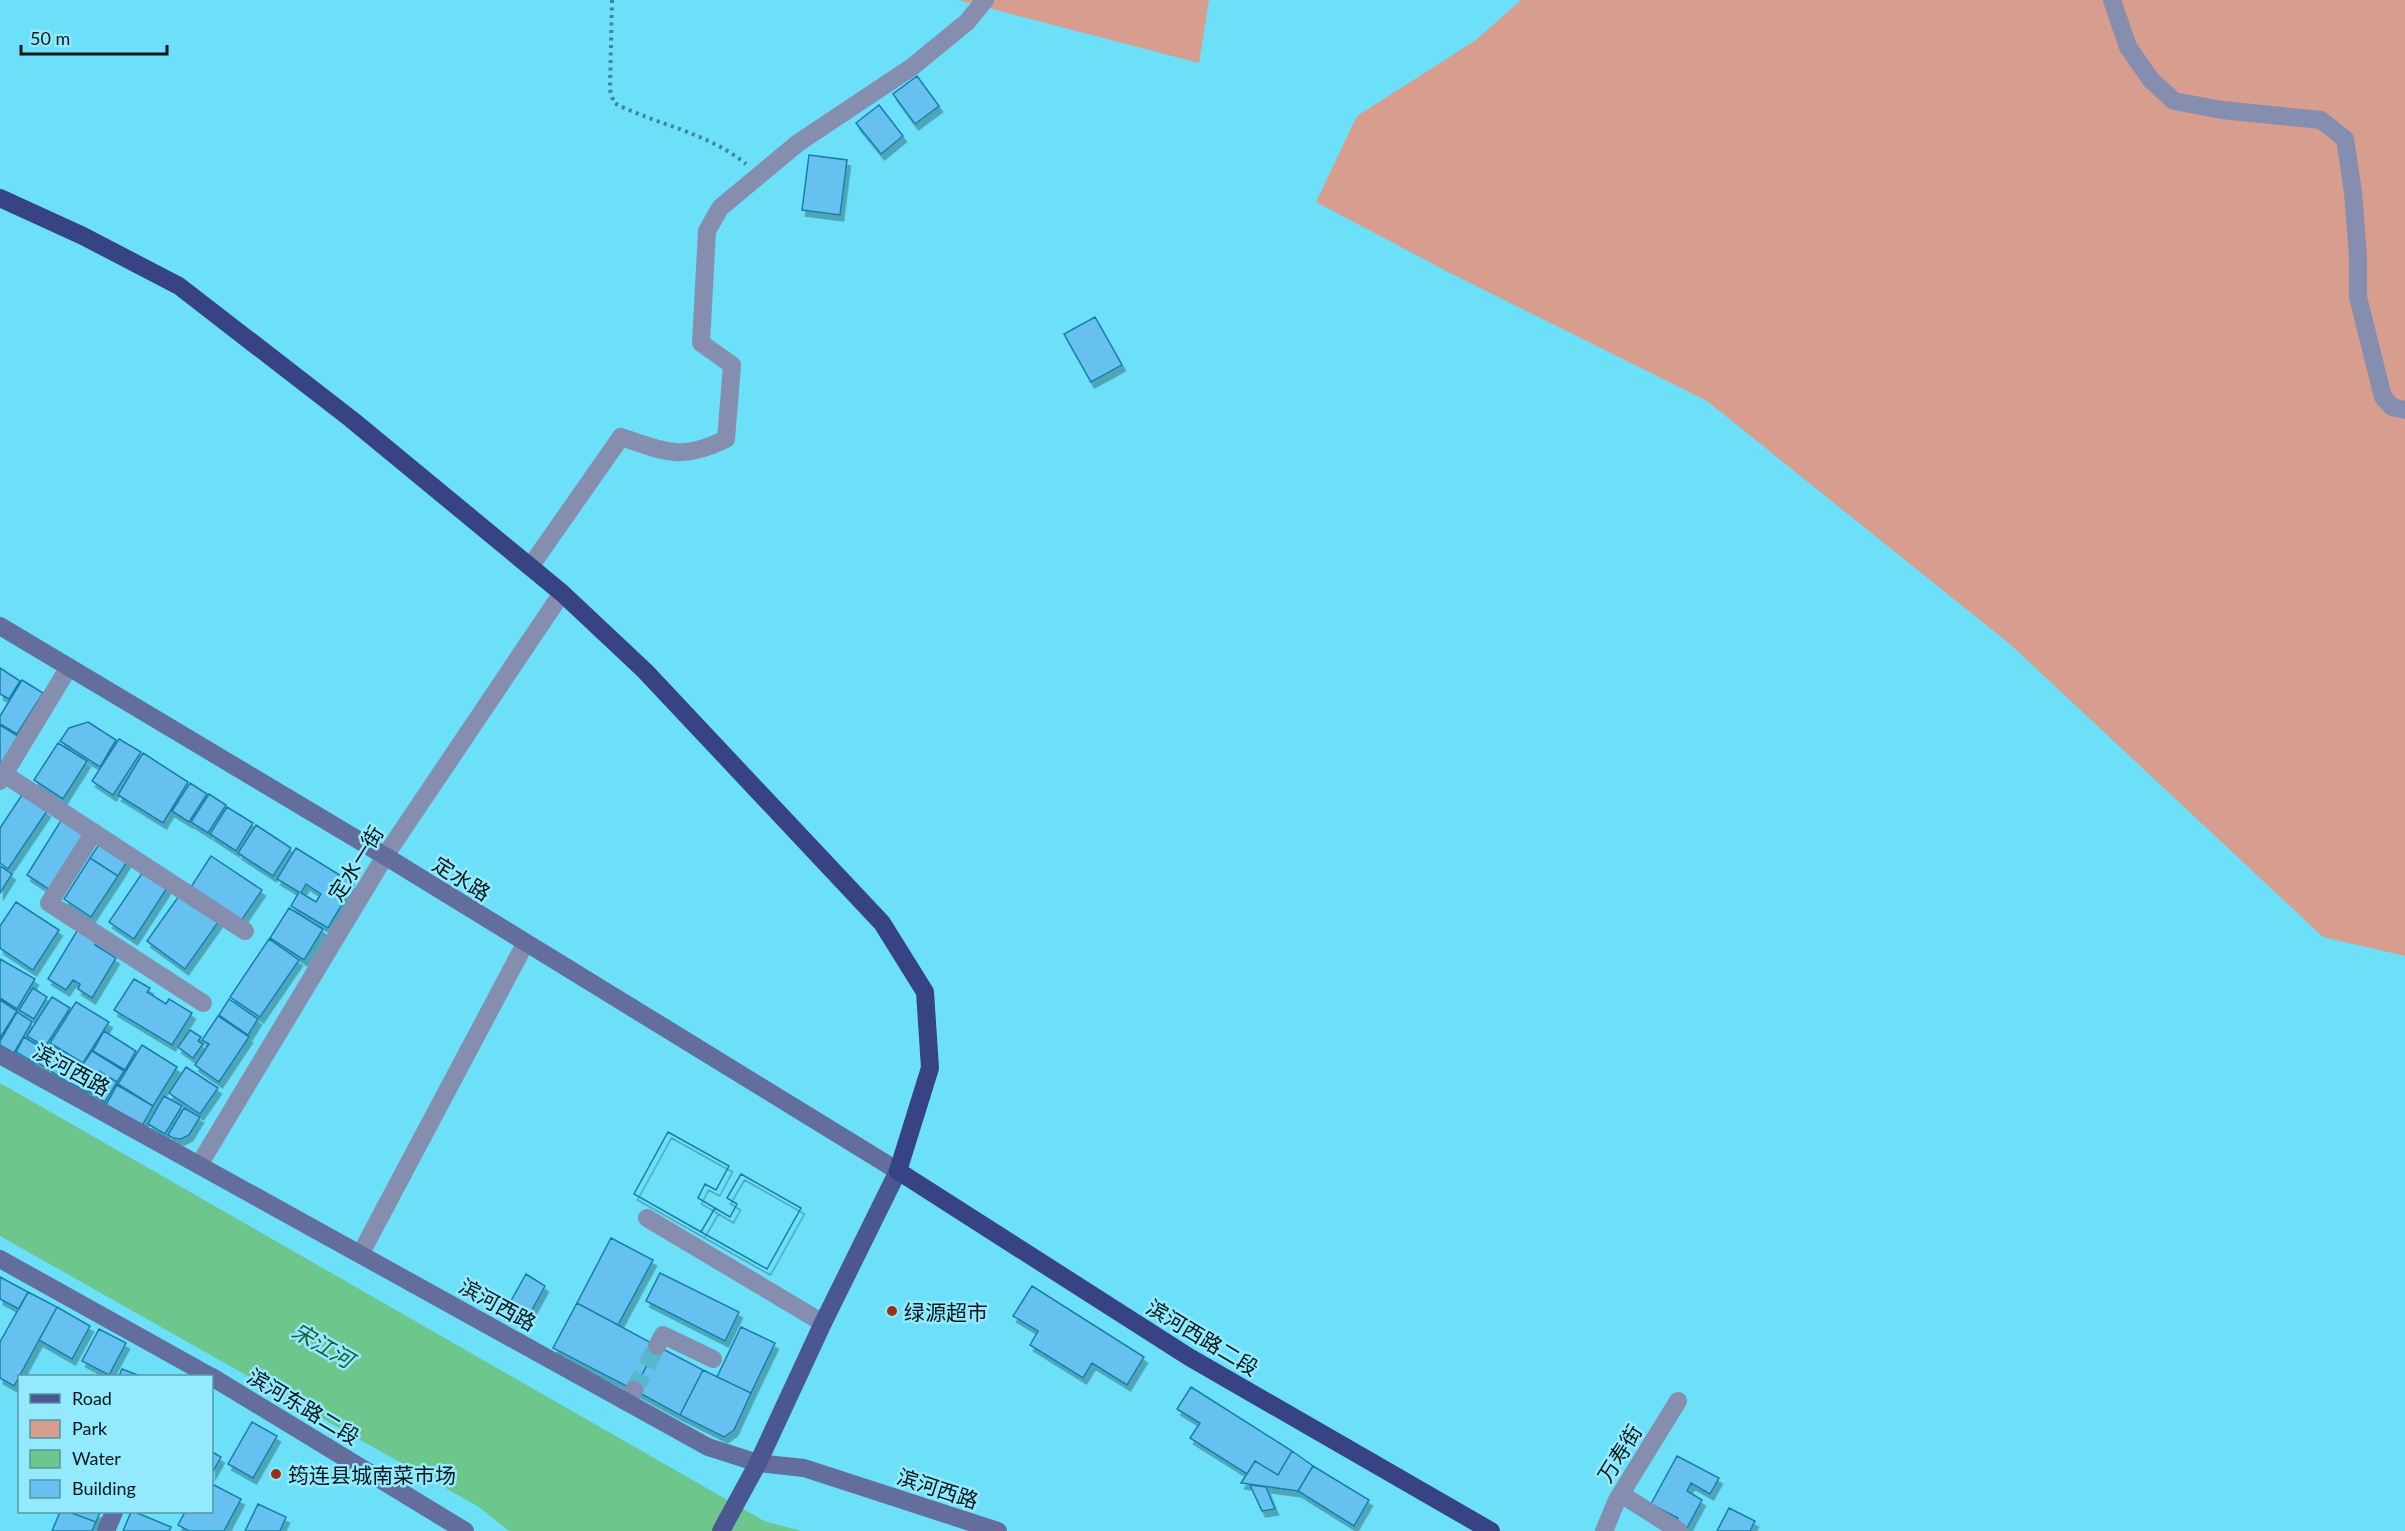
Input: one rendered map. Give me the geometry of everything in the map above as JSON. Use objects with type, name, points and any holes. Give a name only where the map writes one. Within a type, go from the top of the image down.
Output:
[{"type":"highway","points":[[0,198],[83,236],[179,286],[351,419],[562,592],[645,671],[882,923],[925,992],[930,1068],[898,1171]]},
{"type":"highway","name":"滨河西路二段","points":[[898,1171],[950,1207],[1189,1357],[1491,1531]]},
{"type":"main road","points":[[721,1531],[758,1463],[823,1323],[898,1171]]},
{"type":"street","points":[[530,567],[621,437],[665,452],[688,454],[726,439],[732,365],[701,343],[707,231],[720,208],[798,143],[912,67],[967,22],[985,0]]},
{"type":"street","points":[[2112,0],[2128,47],[2151,81],[2174,101],[2222,110],[2321,120],[2345,139],[2353,192],[2358,297],[2383,397],[2392,407],[2405,410]]},
{"type":"street","name":"定水一街","points":[[199,1165],[385,856],[562,592]]},
{"type":"street","name":"定水路","points":[[0,626],[385,856],[898,1171]]},
{"type":"street","points":[[69,667],[2,778],[94,832],[245,931]]},
{"type":"street","points":[[94,832],[48,903],[203,1003]]},
{"type":"street","points":[[361,1253],[525,944]]},
{"type":"street","name":"滨河西路","points":[[0,1055],[361,1253],[631,1396],[708,1447],[758,1463],[804,1468],[998,1531]]},
{"type":"street","points":[[647,1218],[823,1323]]},
{"type":"street","name":"滨河东路二段","points":[[0,1259],[207,1375]]},
{"type":"street","points":[[657,1346],[663,1335],[713,1359]]},
{"type":"street","points":[[175,1375],[181,1360]]},
{"type":"street","name":"滨河东路二段","points":[[213,1378],[457,1529]]},
{"type":"street","name":"万寿街","points":[[1604,1531],[1620,1494],[1678,1401]]},
{"type":"street","points":[[1620,1494],[1679,1531]]},
{"type":"street","points":[[106,1531],[114,1513]]},
{"type":"path","points":[[612,0],[610,90],[614,103],[683,130],[733,153],[760,176]]},
{"type":"green space","points":[[958,0],[1209,0],[1199,63]]},
{"type":"green space","points":[[1521,0],[2405,0],[2405,956],[2323,937],[2011,645],[1707,401],[1452,274],[1316,202],[1357,116],[1476,40]]},
{"type":"water","name":"宋江河","points":[[0,1083],[764,1521],[801,1531],[509,1531],[479,1507],[0,1236]]},
{"type":"building","points":[[917,76],[939,106],[915,124],[893,94]]},
{"type":"building","points":[[879,105],[903,136],[881,154],[856,123]]},
{"type":"building","points":[[809,155],[847,160],[840,215],[802,210]]},
{"type":"building","points":[[1095,317],[1122,365],[1091,382],[1064,334]]},
{"type":"building","points":[[0,668],[20,681],[9,699],[0,694]]},
{"type":"building","points":[[22,680],[43,693],[17,734],[0,724],[0,716]]},
{"type":"building","points":[[88,722],[116,740],[100,767],[60,741],[69,728]]},
{"type":"building","points":[[0,725],[21,738],[0,770]]},
{"type":"building","points":[[119,739],[141,752],[113,795],[92,781]]},
{"type":"building","points":[[58,743],[87,761],[63,799],[34,780]]},
{"type":"building","points":[[143,753],[188,782],[163,823],[118,795]]},
{"type":"building","points":[[190,783],[207,794],[189,822],[172,811]]},
{"type":"building","points":[[209,794],[226,805],[208,833],[191,822]]},
{"type":"building","points":[[22,795],[47,811],[8,869],[0,863],[0,828]]},
{"type":"building","points":[[227,807],[253,823],[236,851],[210,834]]},
{"type":"building","points":[[62,819],[86,834],[50,890],[27,875]]},
{"type":"building","points":[[256,825],[291,848],[273,876],[238,853]]},
{"type":"building","points":[[100,843],[128,860],[118,876],[90,858]]},
{"type":"building","points":[[296,848],[354,884],[328,928],[291,906],[299,892],[277,879]],"holes":[[[306,884],[321,894],[316,902],[301,893]]]},
{"type":"building","points":[[211,856],[262,890],[239,924],[189,890]]},
{"type":"building","points":[[90,858],[118,876],[91,917],[64,899]]},
{"type":"building","points":[[0,866],[12,874],[0,893]]},
{"type":"building","points":[[145,869],[169,885],[134,939],[109,922]]},
{"type":"building","points":[[181,893],[219,921],[185,969],[147,941]]},
{"type":"building","points":[[16,902],[59,930],[33,970],[0,948],[0,926]]},
{"type":"building","points":[[289,908],[323,929],[304,960],[270,938]]},
{"type":"building","points":[[80,926],[100,938],[95,945],[116,958],[92,998],[78,989],[80,984],[73,980],[66,990],[48,979]]},
{"type":"building","points":[[269,939],[299,960],[260,1017],[230,997]]},
{"type":"building","points":[[0,959],[35,979],[17,1009],[0,998]]},
{"type":"building","points":[[134,979],[150,988],[147,992],[166,1004],[169,999],[192,1013],[172,1045],[114,1010]]},
{"type":"building","points":[[33,988],[47,997],[34,1019],[19,1010]]},
{"type":"building","points":[[52,997],[70,1008],[45,1047],[27,1036]]},
{"type":"building","points":[[229,999],[258,1019],[248,1035],[219,1015]]},
{"type":"building","points":[[0,1000],[17,1011],[0,1038]]},
{"type":"building","points":[[76,1002],[109,1022],[83,1063],[50,1043]]},
{"type":"building","points":[[17,1012],[32,1022],[14,1053],[0,1045],[0,1041]]},
{"type":"building","points":[[218,1016],[249,1037],[219,1082],[195,1065],[209,1044],[202,1040]]},
{"type":"building","points":[[190,1030],[201,1037],[198,1041],[203,1044],[193,1058],[178,1047]]},
{"type":"building","points":[[104,1031],[136,1051],[125,1070],[93,1051]]},
{"type":"building","points":[[24,1037],[44,1049],[36,1064],[16,1052]]},
{"type":"building","points":[[51,1044],[81,1063],[69,1083],[38,1063]]},
{"type":"building","points":[[142,1045],[177,1067],[153,1106],[118,1084]]},
{"type":"building","points":[[92,1051],[124,1071],[117,1082],[99,1071],[87,1092],[70,1083]]},
{"type":"building","points":[[186,1067],[218,1088],[200,1114],[169,1093]]},
{"type":"building","points":[[101,1073],[117,1082],[105,1102],[89,1092]]},
{"type":"building","points":[[117,1085],[153,1106],[142,1126],[106,1105]]},
{"type":"building","points":[[164,1096],[182,1106],[165,1134],[148,1124]]},
{"type":"building","points":[[184,1108],[200,1117],[189,1135],[181,1139],[173,1138],[168,1135]]},
{"type":"building","points":[[668,1132],[729,1166],[716,1190],[705,1184],[698,1198],[730,1217],[737,1204],[727,1198],[741,1174],[801,1208],[767,1269],[634,1194]]},
{"type":"building","points":[[668,1132],[729,1166],[716,1190],[705,1184],[698,1198],[715,1208],[701,1232],[634,1194]]},
{"type":"building","points":[[741,1174],[801,1208],[767,1269],[701,1232],[715,1208],[730,1217],[737,1204],[727,1198]]},
{"type":"building","points":[[611,1238],[653,1260],[618,1325],[577,1303]]},
{"type":"building","points":[[660,1273],[739,1312],[725,1341],[646,1301]]},
{"type":"building","points":[[526,1274],[545,1286],[527,1319],[508,1306]]},
{"type":"building","points":[[0,1277],[28,1292],[19,1309],[0,1299]]},
{"type":"building","points":[[1032,1286],[1144,1357],[1127,1385],[1092,1363],[1083,1378],[1030,1345],[1038,1331],[1013,1316]]},
{"type":"building","points":[[28,1292],[57,1307],[14,1386],[0,1378],[0,1342]]},
{"type":"building","points":[[577,1303],[657,1346],[634,1390],[553,1348]]},
{"type":"building","points":[[57,1307],[90,1326],[72,1359],[39,1340]]},
{"type":"building","points":[[741,1327],[775,1343],[751,1393],[717,1377]]},
{"type":"building","points":[[99,1329],[126,1343],[109,1375],[82,1361]]},
{"type":"building","points":[[657,1346],[703,1370],[680,1415],[634,1390]]},
{"type":"building","points":[[122,1369],[137,1375],[119,1375]]},
{"type":"building","points":[[703,1370],[751,1393],[734,1430],[724,1437],[680,1415]]},
{"type":"building","points":[[1191,1387],[1292,1451],[1278,1475],[1255,1461],[1247,1474],[1190,1438],[1200,1423],[1177,1409]]},
{"type":"building","points":[[252,1422],[277,1436],[253,1478],[228,1464]]},
{"type":"building","points":[[1292,1451],[1313,1466],[1298,1491],[1241,1483],[1255,1461],[1278,1475]]},
{"type":"building","points":[[213,1453],[221,1457],[213,1471]]},
{"type":"building","points":[[1677,1456],[1719,1478],[1710,1494],[1691,1483],[1687,1491],[1702,1500],[1687,1528],[1676,1522],[1678,1518],[1651,1504]]},
{"type":"building","points":[[1313,1466],[1369,1500],[1354,1526],[1298,1491]]},
{"type":"building","points":[[213,1485],[241,1499],[224,1531],[189,1531],[178,1525],[184,1513],[213,1513]]},
{"type":"building","points":[[1250,1485],[1266,1487],[1275,1509],[1262,1511]]},
{"type":"building","points":[[258,1504],[286,1517],[280,1531],[245,1531]]},
{"type":"building","points":[[1729,1508],[1755,1521],[1750,1531],[1717,1531]]},
{"type":"building","points":[[60,1513],[72,1513],[96,1522],[92,1531],[52,1531]]},
{"type":"building","points":[[72,1513],[100,1513],[96,1522]]},
{"type":"building","points":[[131,1513],[137,1513],[171,1527],[169,1531],[123,1531]]},
{"type":"tunnel","points":[[634,1390],[657,1346]]},
{"type":"place","name":"绿源超市","points":[[892,1311]]},
{"type":"place","name":"筠连县城南菜市场","points":[[276,1474]]}]
